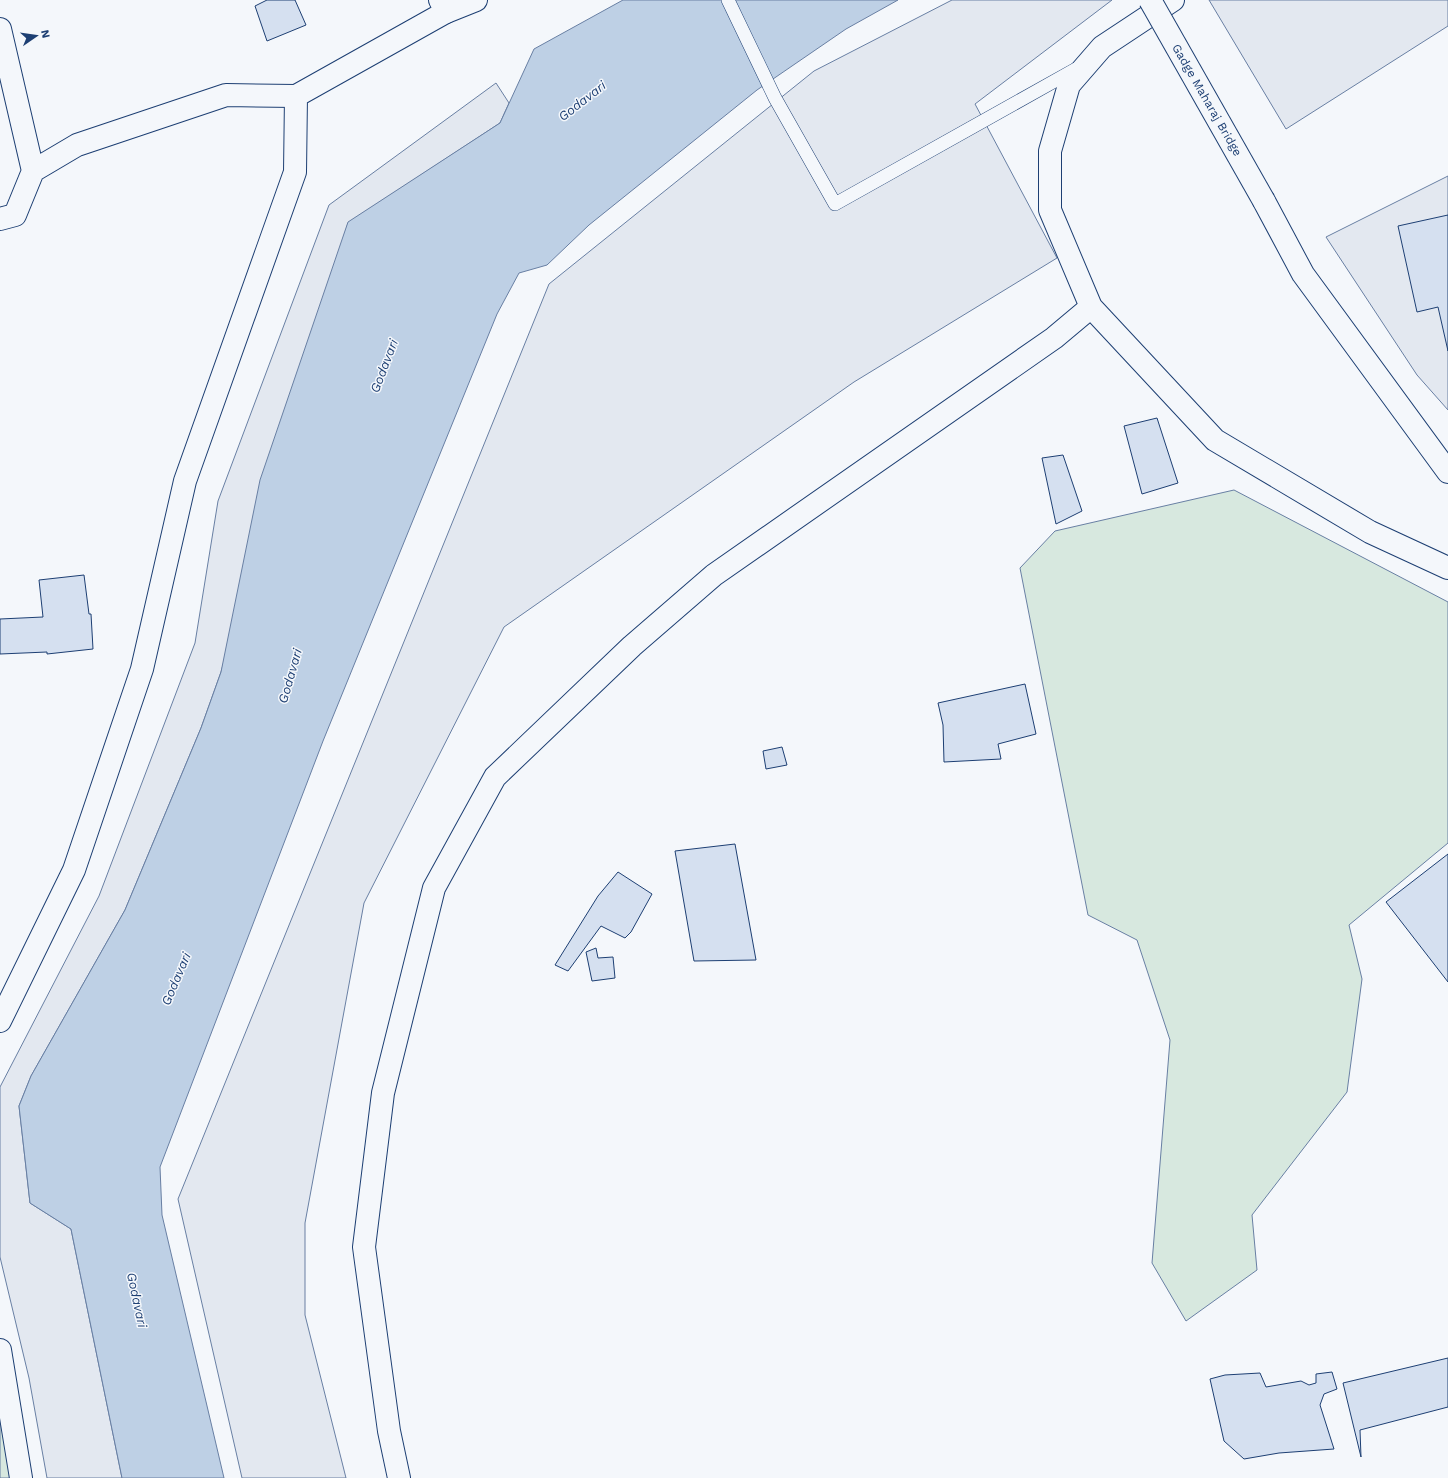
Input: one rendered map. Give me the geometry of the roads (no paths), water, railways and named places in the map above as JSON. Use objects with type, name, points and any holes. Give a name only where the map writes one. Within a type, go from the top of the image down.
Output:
[{"type":"street","points":[[33,171],[77,145],[226,95],[296,96],[443,6],[476,0]]},
{"type":"street","name":"Gadge Maharaj Bridge","points":[[1150,0],[1264,201],[1303,274],[1448,472]]},
{"type":"street","points":[[1173,0],[1102,47],[1069,86],[1050,150],[1050,210],[1091,308],[1215,440],[1370,532],[1448,568]]},
{"type":"street","points":[[0,29],[33,171],[15,214],[0,220]]},
{"type":"street","points":[[0,1021],[74,870],[142,669],[185,481],[295,172],[296,96]]},
{"type":"street","points":[[399,1478],[389,1431],[364,1247],[383,1093],[434,888],[495,778],[632,646],[714,575],[1054,338],[1091,308]]},
{"type":"street","points":[[0,1350],[21,1478]]},
{"type":"lane","points":[[728,0],[775,98],[835,204],[1090,62]]},
{"type":"water","name":"Godavari","points":[[623,0],[898,0],[846,29],[757,90],[589,225],[547,265],[519,273],[497,314],[323,741],[160,1167],[162,1215],[224,1478],[122,1478],[71,1229],[30,1203],[19,1106],[31,1076],[125,910],[201,728],[221,672],[260,480],[348,222],[500,123],[534,49]]}]
